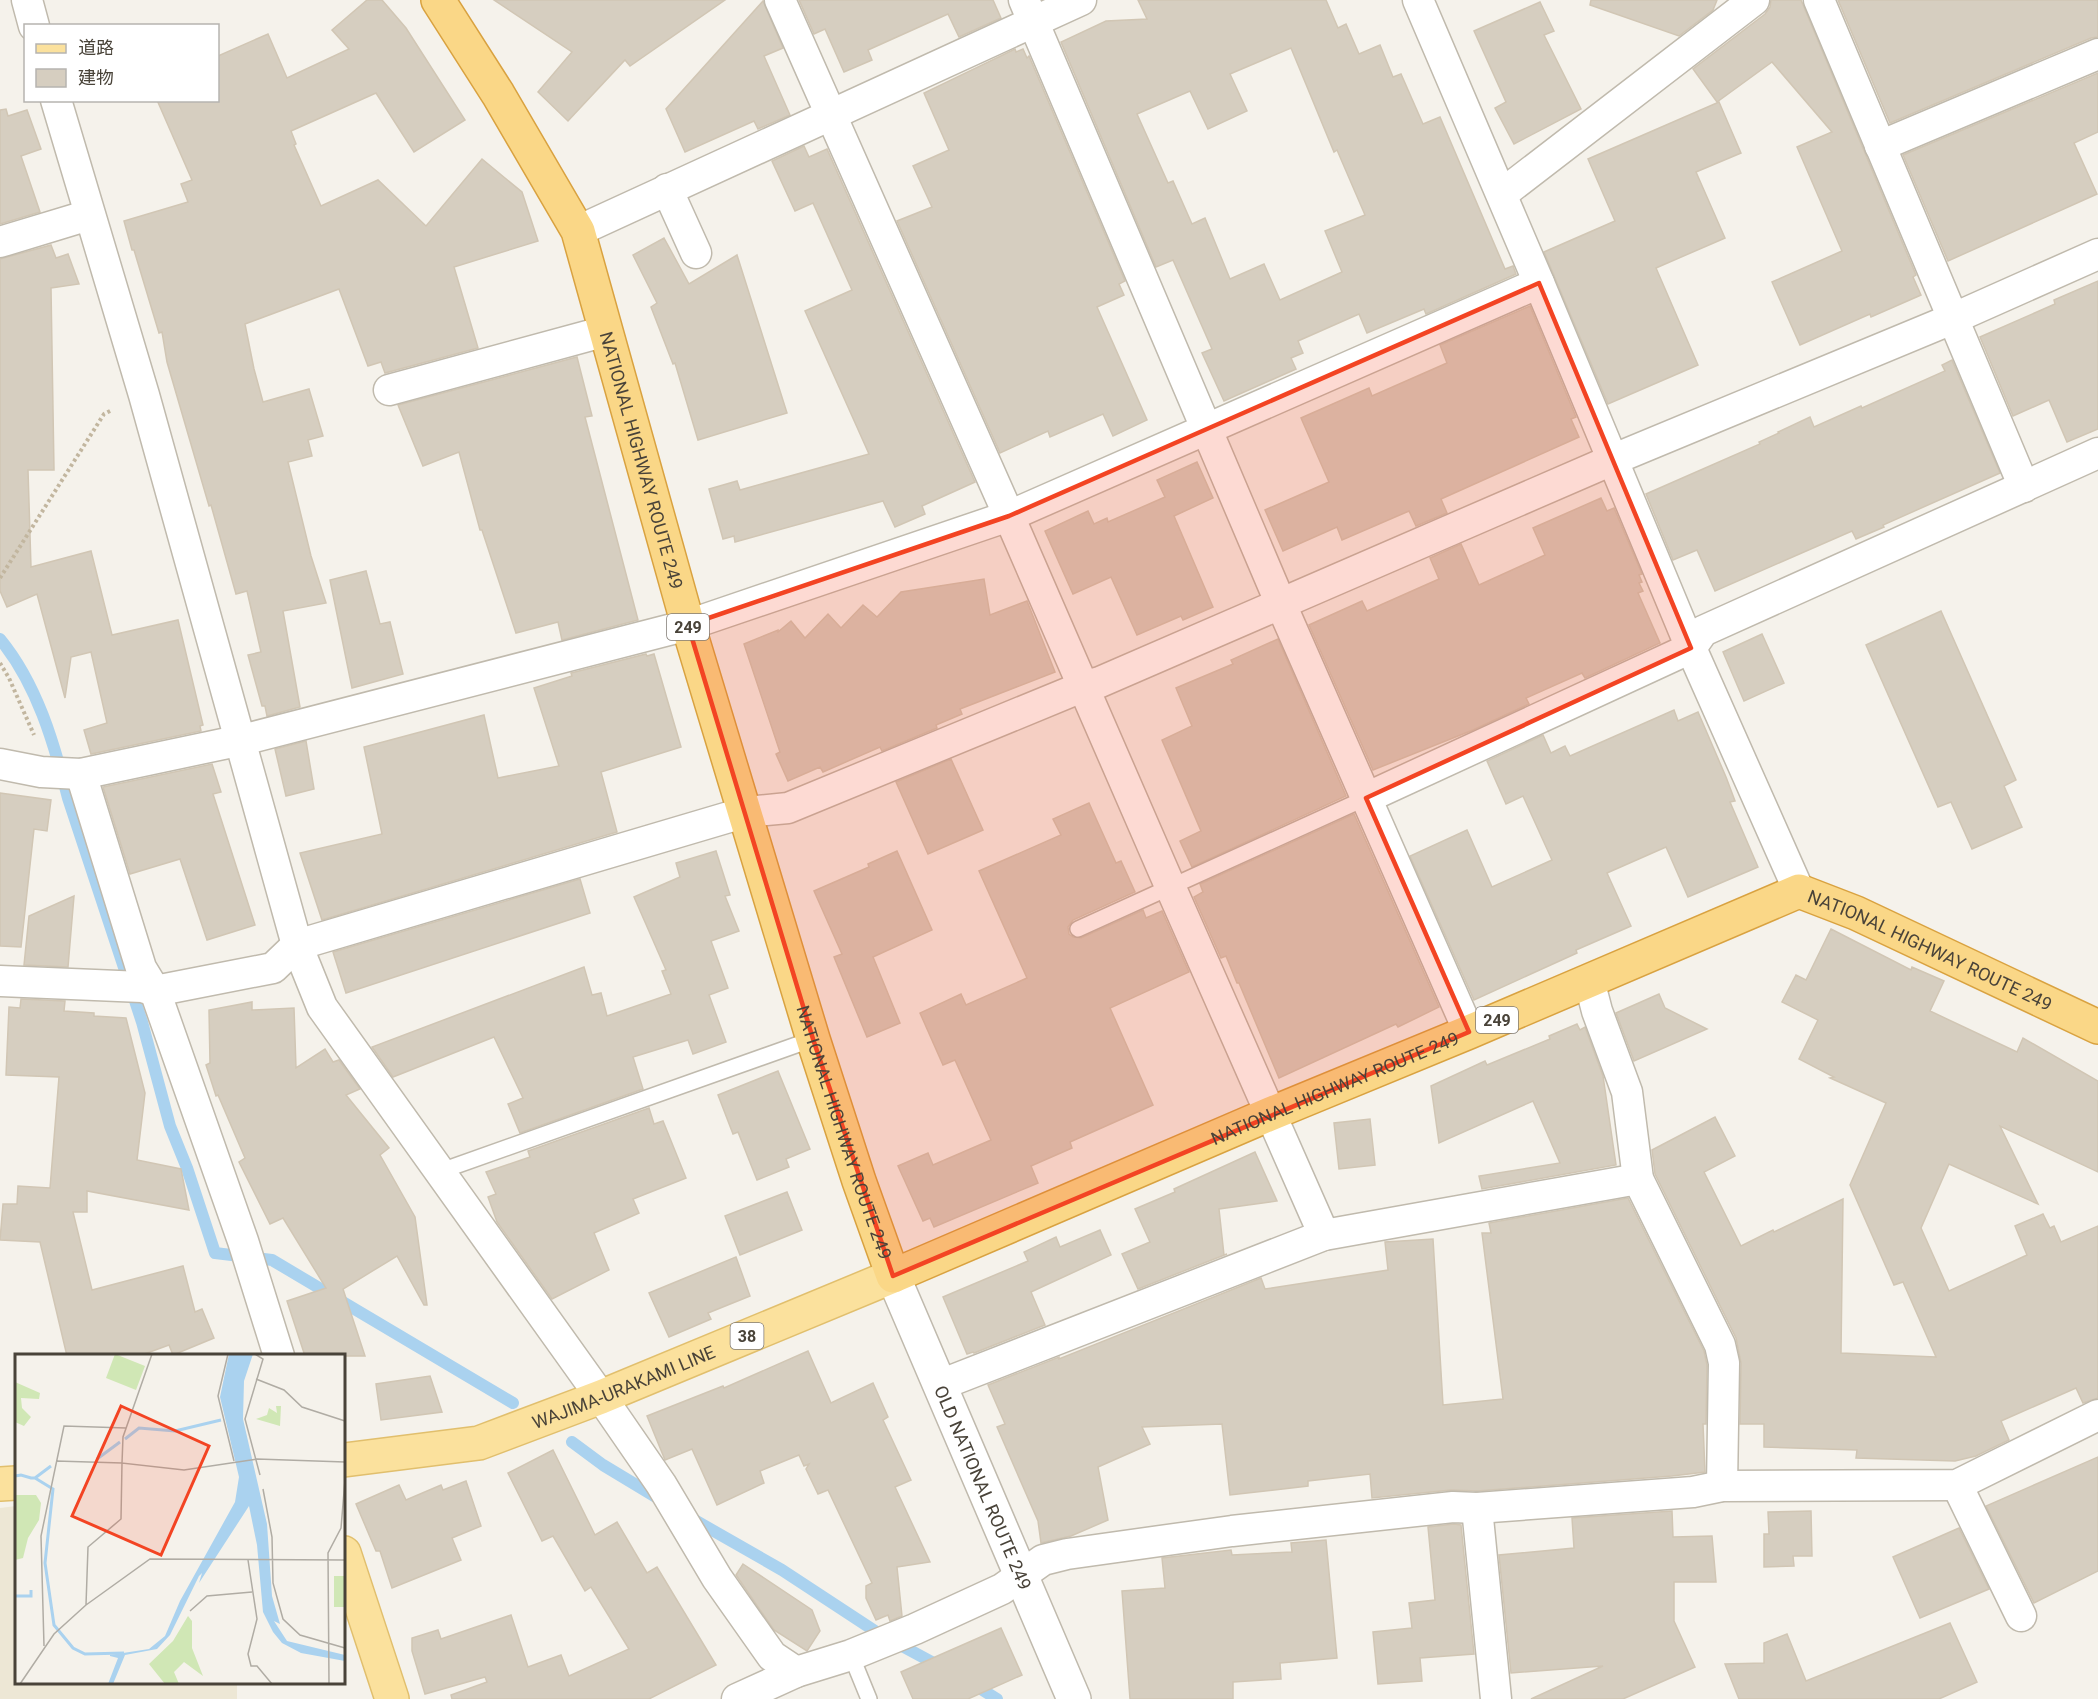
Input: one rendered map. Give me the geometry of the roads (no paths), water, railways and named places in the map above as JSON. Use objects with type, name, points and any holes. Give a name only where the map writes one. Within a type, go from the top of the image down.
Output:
[{"type":"highway","name":"NATIONAL HIGHWAY ROUTE 249","points":[[438,0],[498,94],[578,231],[688,625],[813,1039],[893,1276],[1799,891],[1856,914],[2098,1027]]},
{"type":"main road","name":"WAJIMA-URAKAMI LINE","points":[[345,1460],[479,1443],[601,1397],[893,1276]]},
{"type":"main road","points":[[0,1484],[15,1483]]},
{"type":"main road","points":[[345,1556],[392,1699]]},
{"type":"street","points":[[27,0],[33,24]]},
{"type":"street","points":[[780,0],[1324,1235]]},
{"type":"street","points":[[578,231],[830,115],[1029,11],[1081,0]]},
{"type":"street","points":[[1419,0],[1691,648],[1799,891]]},
{"type":"street","points":[[1502,194],[1754,0]]},
{"type":"street","points":[[1819,0],[2024,487]]},
{"type":"street","points":[[1029,11],[1280,602],[1469,1032]]},
{"type":"street","points":[[1880,146],[2098,54]]},
{"type":"street","points":[[57,102],[144,395],[242,740],[297,945],[321,1007],[441,1171],[601,1397],[661,1484],[717,1578],[772,1656],[796,1672]]},
{"type":"street","points":[[667,189],[696,253]]},
{"type":"street","points":[[0,242],[89,215]]},
{"type":"street","points":[[0,981],[138,988],[273,968],[297,945],[746,812],[788,808],[1082,687],[1100,682],[1280,602],[1612,460],[1952,319],[2098,254]]},
{"type":"street","points":[[0,764],[61,773],[242,740],[688,625],[1009,516],[1539,283]]},
{"type":"street","points":[[389,390],[606,331]]},
{"type":"street","points":[[1366,798],[1691,648],[1703,630],[2098,453]]},
{"type":"street","points":[[61,773],[141,968],[138,988],[243,1241],[278,1354]]},
{"type":"street","points":[[1589,980],[1597,1011],[1627,1092],[1638,1179],[1720,1345],[1724,1363],[1722,1486]]},
{"type":"street","points":[[940,1384],[1324,1235],[1638,1179]]},
{"type":"street","name":"OLD NATIONAL ROUTE 249","points":[[893,1276],[1074,1699]]},
{"type":"street","points":[[737,1699],[796,1672],[856,1653],[915,1629],[1002,1589],[1043,1560],[1067,1554],[1232,1531],[1453,1508],[1694,1492],[1722,1486],[1957,1485],[2098,1415]]},
{"type":"street","points":[[1957,1485],[2021,1616]]},
{"type":"street","points":[[1477,1508],[1496,1699]]},
{"type":"lane","points":[[1078,929],[1366,798]]},
{"type":"lane","points":[[441,1171],[813,1039]]},
{"type":"lane","points":[[856,1653],[869,1699]]},
{"type":"waterway","points":[[0,639],[24,675],[43,715],[142,1022],[170,1126],[187,1168],[215,1253],[272,1260],[513,1403]]},
{"type":"waterway","points":[[572,1442],[603,1465],[661,1500]]},
{"type":"waterway","points":[[691,1518],[782,1570],[878,1633],[941,1667]]},
{"type":"waterway","points":[[973,1684],[997,1699]]}]
